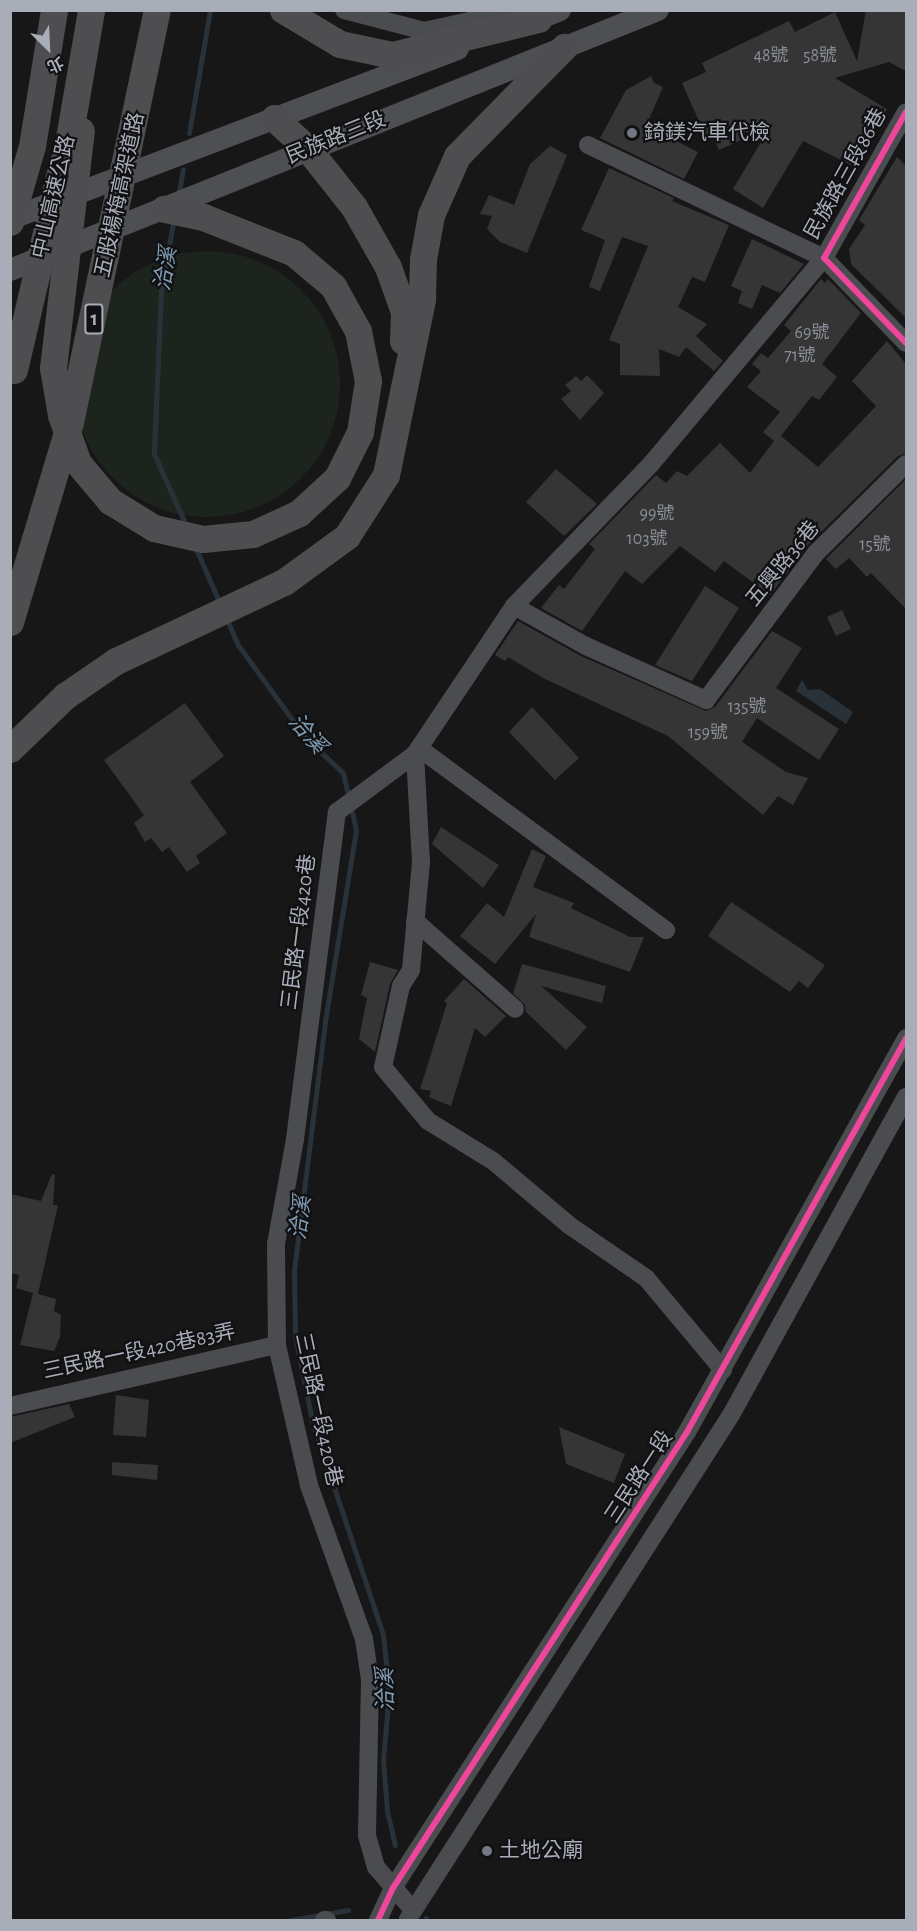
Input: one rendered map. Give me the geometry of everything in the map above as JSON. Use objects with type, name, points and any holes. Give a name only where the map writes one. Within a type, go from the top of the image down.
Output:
[{"type":"highway","name":"中山高速公路","points":[[16,217],[32,146],[54,10]]},
{"type":"highway","points":[[91,10],[75,135],[52,368],[61,416],[78,463],[110,501],[154,528],[203,539],[253,534],[299,513],[337,478],[360,432],[368,381],[358,331],[333,286],[294,253],[203,217],[164,209]]},
{"type":"highway","name":"五股楊梅高架道路","points":[[10,622],[70,422],[157,10]]},
{"type":"highway","points":[[283,10],[340,44],[392,55],[539,13]]},
{"type":"highway","points":[[10,749],[65,696],[116,661],[284,582],[347,536],[386,475],[402,408],[422,300],[423,259],[430,215],[457,156],[564,46]]},
{"type":"highway","points":[[274,118],[308,149],[354,207],[388,267],[404,312],[402,408]]},
{"type":"highway","name":"中山高速公路","points":[[12,376],[75,135]]},
{"type":"main road","name":"民族路三段","points":[[13,269],[658,10]]},
{"type":"main road","name":"民族路三段","points":[[16,217],[539,13]]},
{"type":"street","points":[[344,10],[424,31],[539,13]]},
{"type":"street","name":"民族路三段86巷","points":[[514,606],[651,464],[824,258],[906,112]]},
{"type":"street","points":[[588,145],[824,258],[906,343]]},
{"type":"street","name":"五興路36巷","points":[[514,606],[586,646],[706,700],[816,553],[906,464]]},
{"type":"street","name":"三民路一段420巷","points":[[410,1915],[376,1867],[367,1835],[370,1680],[364,1639],[309,1485],[277,1345],[276,1244],[295,1139],[339,810],[417,751],[514,606]]},
{"type":"street","points":[[417,751],[421,862],[411,970],[401,986],[382,1067],[428,1121],[493,1161],[569,1225],[646,1278],[723,1370]]},
{"type":"street","points":[[417,751],[666,930]]},
{"type":"street","points":[[415,921],[515,1010]]},
{"type":"street","name":"三民路一段","points":[[378,1920],[393,1888],[687,1432],[906,1038]]},
{"type":"street","name":"三民路一段","points":[[410,1915],[731,1415],[906,1097]]},
{"type":"street","name":"三民路一段420巷83弄","points":[[10,1406],[277,1345]]},
{"type":"shaded area","points":[[207,251],[233,254],[258,261],[281,274],[301,290],[317,310],[330,333],[337,358],[340,384],[337,410],[330,435],[317,458],[301,478],[281,494],[258,507],[233,514],[207,517],[181,514],[156,507],[133,494],[113,478],[97,458],[84,435],[77,410],[74,384],[77,358],[84,333],[97,310],[113,290],[133,274],[156,261],[181,254]]},
{"type":"shaded area","points":[[802,680],[808,690],[820,689],[853,712],[846,724],[796,691]]},
{"type":"building","points":[[866,10],[906,10],[906,71],[889,62],[835,78],[887,109],[855,167],[803,141],[763,208],[733,189],[770,127],[719,150],[710,130],[706,137],[682,83],[706,72],[702,63],[789,21],[795,32],[835,12],[857,61]]},
{"type":"building","points":[[651,76],[654,83],[663,87],[646,126],[698,152],[684,179],[600,138],[626,90]]},
{"type":"building","points":[[550,146],[567,155],[527,253],[500,242],[487,229],[492,216],[480,214],[489,195],[514,205],[530,164]]},
{"type":"building","points":[[897,157],[906,166],[906,318],[851,264],[849,249],[865,225],[859,220]]},
{"type":"building","points":[[609,168],[674,198],[672,201],[729,225],[705,282],[692,277],[678,307],[707,324],[696,336],[723,361],[714,371],[686,347],[679,357],[659,349],[660,376],[620,375],[620,344],[609,340],[648,246],[622,237],[600,291],[589,287],[605,240],[581,230]]},
{"type":"building","points":[[752,239],[804,264],[780,293],[762,285],[752,309],[738,303],[742,291],[731,286]]},
{"type":"building","points":[[821,279],[825,283],[828,279],[861,313],[822,364],[837,377],[819,400],[812,396],[781,436],[818,467],[876,406],[852,381],[887,341],[906,364],[906,453],[898,456],[808,545],[770,595],[724,561],[715,572],[680,546],[642,584],[625,571],[582,631],[541,608],[559,585],[564,589],[595,549],[589,544],[656,475],[666,483],[677,471],[687,476],[720,443],[750,473],[774,441],[763,432],[780,412],[747,387],[761,371],[752,364],[761,353],[768,358],[791,331],[784,325]]},
{"type":"building","points":[[587,375],[604,393],[580,420],[561,399],[571,391],[565,385],[576,376],[581,381]]},
{"type":"building","points":[[556,469],[597,504],[564,536],[526,502]]},
{"type":"building","points":[[906,479],[906,609],[871,573],[867,577],[849,558],[836,569],[826,559]]},
{"type":"building","points":[[705,586],[739,608],[692,681],[655,665]]},
{"type":"building","points":[[842,610],[851,629],[836,636],[827,617]]},
{"type":"building","points":[[518,621],[581,656],[706,711],[715,707],[772,631],[802,648],[776,688],[839,729],[819,760],[757,718],[742,742],[786,772],[808,778],[793,805],[778,796],[763,815],[668,736],[543,678],[508,657],[505,661],[495,655]]},
{"type":"building","points":[[185,703],[224,756],[190,782],[227,833],[196,856],[200,863],[187,872],[169,847],[162,852],[151,838],[145,842],[134,823],[144,815],[104,760]]},
{"type":"building","points":[[532,707],[579,758],[555,780],[509,732]]},
{"type":"building","points":[[441,827],[499,865],[483,888],[432,844]]},
{"type":"building","points":[[532,849],[546,856],[533,887],[574,903],[571,908],[630,937],[644,937],[630,972],[529,937],[536,914],[495,964],[460,936],[487,903],[504,917]]},
{"type":"building","points":[[731,902],[825,965],[808,988],[799,981],[790,992],[708,936]]},
{"type":"building","points":[[370,962],[398,970],[390,984],[375,1052],[359,1039],[367,998],[361,995]]},
{"type":"building","points":[[522,964],[606,986],[602,1003],[541,986],[587,1027],[566,1050],[526,1012],[525,1005],[513,993]]},
{"type":"building","points":[[464,979],[506,1016],[485,1037],[475,1028],[451,1106],[429,1097],[431,1091],[420,1089],[447,1003],[444,1001]]},
{"type":"building","points":[[52,1174],[55,1175],[53,1205],[58,1205],[38,1294],[56,1299],[54,1311],[61,1315],[60,1337],[54,1351],[20,1345],[33,1293],[16,1288],[19,1275],[10,1273],[10,1194],[41,1201]]},
{"type":"building","points":[[116,1395],[149,1400],[146,1437],[113,1435]]},
{"type":"building","points":[[69,1404],[75,1417],[10,1443],[10,1417]]},
{"type":"building","points":[[559,1427],[625,1454],[614,1483],[566,1464]]},
{"type":"building","points":[[112,1462],[158,1465],[157,1480],[112,1475]]},
{"type":"waterway","name":"洽溪","points":[[189,133],[210,10]]},
{"type":"waterway","name":"洽溪","points":[[178,197],[183,169]]},
{"type":"waterway","name":"洽溪","points":[[173,223],[161,291],[154,454],[185,523]]},
{"type":"waterway","name":"洽溪","points":[[196,549],[218,599]]},
{"type":"waterway","name":"洽溪","points":[[228,622],[238,645],[304,736],[343,773],[349,798]]},
{"type":"waterway","name":"洽溪","points":[[351,807],[356,830],[325,1022],[294,1271],[295,1335],[312,1421],[383,1634],[389,1692],[383,1760],[387,1811],[395,1845]]},
{"type":"waterway","points":[[291,1920],[348,1910]]},
{"type":"cycle path","points":[[906,112],[824,258],[906,343]]},
{"type":"cycle path","points":[[378,1920],[393,1888],[687,1432],[906,1038]]},
{"type":"place","name":"錡鎂汽車代檢","points":[[632,133]]},
{"type":"place","name":"土地公廟","points":[[487,1851]]}]
